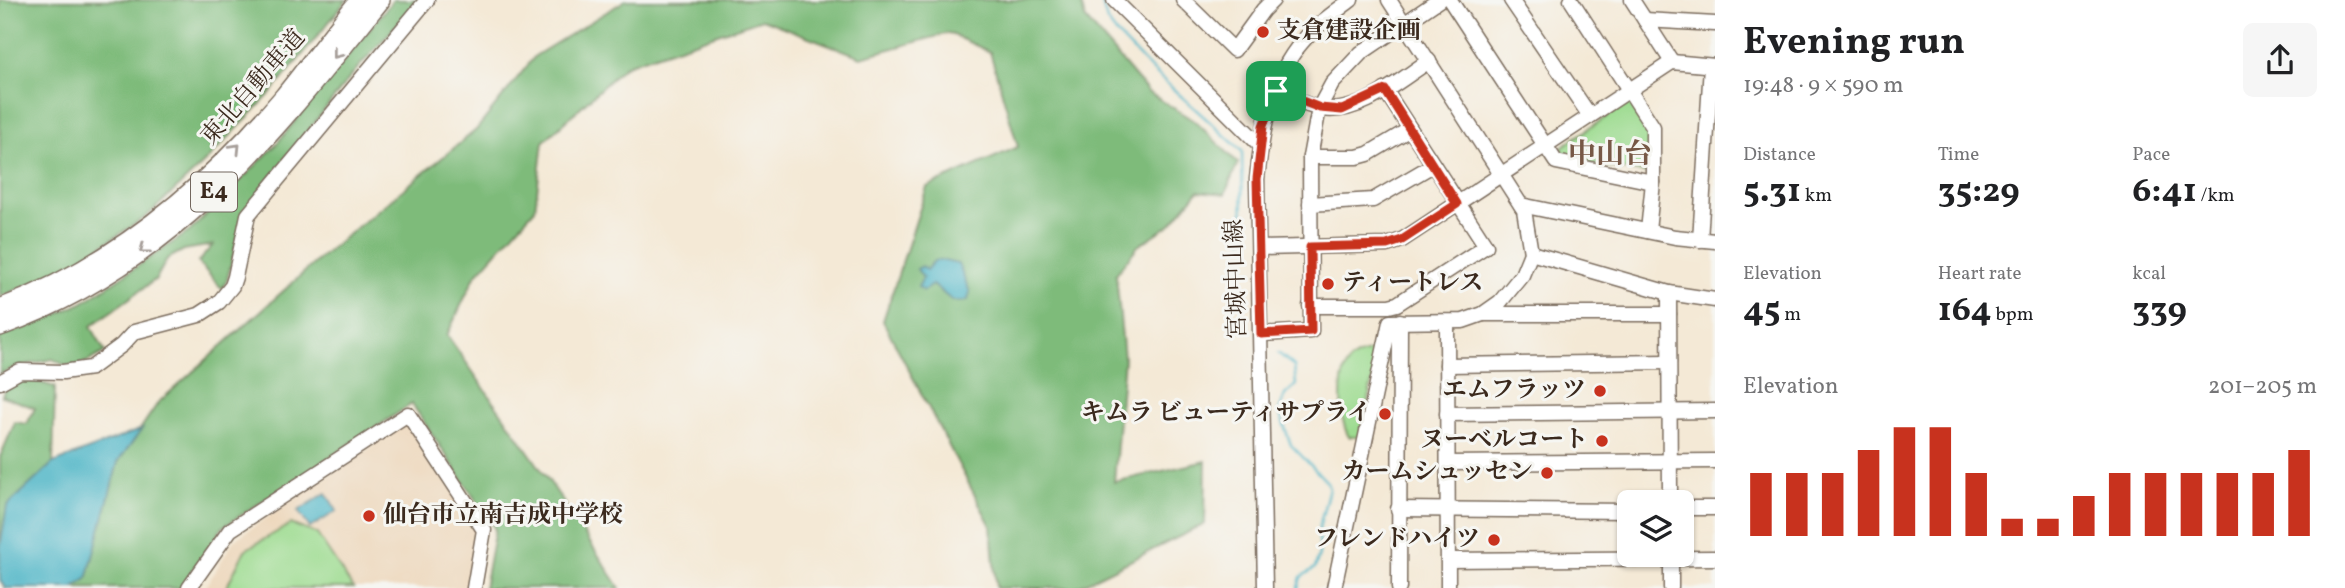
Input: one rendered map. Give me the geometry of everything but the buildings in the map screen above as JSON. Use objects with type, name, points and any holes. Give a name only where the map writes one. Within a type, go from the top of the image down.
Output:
[{"type":"highway","name":"東北自動車道","points":[[0,309],[76,275],[162,217],[257,127],[360,0]]},
{"type":"highway","name":"東北自動車道","points":[[0,326],[99,279],[140,253],[204,202],[278,126],[380,0]]},
{"type":"street","points":[[0,382],[20,371],[63,372],[91,368],[122,345],[134,332],[199,314],[219,302],[232,286],[235,277],[248,215],[427,0]]},
{"type":"street","points":[[1114,0],[1261,146]]},
{"type":"street","points":[[1183,0],[1234,51],[1264,3]]},
{"type":"street","name":"宮城中山線","points":[[1265,588],[1257,179],[1263,126],[1280,78],[1300,43],[1325,19],[1351,0]]},
{"type":"street","points":[[1334,588],[1390,322],[1463,321],[1483,314],[1500,302],[1522,275],[1531,253],[1529,233],[1521,205],[1389,0]]},
{"type":"street","points":[[1261,334],[1311,331],[1310,158],[1320,108],[1332,84],[1361,53],[1439,0]]},
{"type":"street","points":[[1451,0],[1556,162],[1653,182]]},
{"type":"street","points":[[1511,0],[1590,117]]},
{"type":"street","points":[[1571,0],[1653,127],[1653,182],[1648,231]]},
{"type":"street","points":[[1632,0],[1672,62]]},
{"type":"street","points":[[1645,20],[1715,24]]},
{"type":"street","points":[[1276,91],[1320,108],[1342,110],[1385,90],[1429,61]]},
{"type":"street","points":[[1259,248],[1387,245],[1402,240],[1672,62],[1713,66],[1707,240],[1521,205]]},
{"type":"street","points":[[1310,306],[1397,304],[1486,246],[1385,90]]},
{"type":"street","points":[[1310,158],[1357,157],[1368,154],[1410,129]]},
{"type":"street","points":[[1310,204],[1373,200],[1433,165]]},
{"type":"street","points":[[1531,253],[1669,293],[1715,300]]},
{"type":"street","points":[[1669,293],[1670,490]]},
{"type":"street","points":[[1483,314],[1669,314]]},
{"type":"street","points":[[1399,588],[1400,321]]},
{"type":"street","points":[[1447,322],[1448,588]]},
{"type":"street","points":[[1447,365],[1669,362]]},
{"type":"street","points":[[1447,414],[1715,411]]},
{"type":"street","points":[[189,588],[230,530],[408,414],[484,530],[474,588]]},
{"type":"street","points":[[1448,463],[1715,461]]},
{"type":"street","points":[[1694,508],[1715,508]]},
{"type":"street","points":[[1398,509],[1617,511]]},
{"type":"street","points":[[1448,560],[1617,558]]},
{"type":"street","points":[[1694,558],[1715,558]]},
{"type":"street","points":[[1671,567],[1671,588]]},
{"type":"shaded area","name":"仙台市立南吉成中学校","points":[[408,422],[479,530],[469,588],[205,588],[234,540]]},
{"type":"green space","points":[[0,0],[347,0],[271,93],[204,163],[146,217],[67,268],[0,297]]},
{"type":"green space","points":[[393,0],[419,0],[356,70],[244,212],[227,280],[222,289],[198,262],[213,245],[184,250],[167,259],[156,279],[91,326],[105,352],[79,365],[67,365],[53,359],[16,367],[0,374],[0,336],[31,326],[82,303],[190,231],[274,147]]},
{"type":"green space","points":[[626,0],[1080,0],[1085,18],[1148,92],[1196,122],[1238,163],[1225,194],[1198,191],[1171,224],[1138,246],[1116,274],[1124,358],[1114,482],[1206,461],[1205,524],[1075,588],[996,588],[991,526],[883,321],[927,187],[1018,147],[990,52],[949,33],[861,57],[762,19],[626,65],[543,142],[535,209],[475,276],[447,335],[620,588],[484,588],[495,529],[412,404],[223,527],[181,588],[73,588],[87,579],[118,462],[158,403],[328,251],[476,130],[535,56]]},
{"type":"green space","points":[[1633,99],[1650,126],[1650,174],[1567,160],[1561,153],[1563,146]]},
{"type":"green space","points":[[1379,349],[1360,437],[1349,437],[1341,400],[1345,369],[1355,357]]},
{"type":"green space","points":[[22,377],[55,387],[53,463],[7,506],[0,547],[0,457],[15,422],[27,424],[35,408],[2,396],[5,387]]},
{"type":"green space","points":[[291,524],[317,534],[353,588],[226,588],[245,550]]},
{"type":"water","points":[[934,261],[958,264],[970,292],[968,300],[952,300],[932,285],[923,291],[918,287],[923,278],[917,269],[922,266],[926,270]]},
{"type":"water","points":[[142,429],[118,462],[87,579],[73,588],[5,588],[0,580],[0,547],[7,506],[53,463]]},
{"type":"water","points":[[326,493],[337,511],[310,528],[298,511]]},
{"type":"waterway","points":[[1101,0],[1107,21],[1117,34],[1152,70],[1242,151],[1243,241]]},
{"type":"waterway","points":[[1278,353],[1294,366],[1296,385],[1285,395],[1279,411],[1291,445],[1327,482],[1329,488],[1319,528],[1319,555],[1315,568],[1301,577],[1298,588]]},
{"type":"place","name":"支倉建設企画","points":[[1263,32]]},
{"type":"place","name":"ティートレス","points":[[1328,284]]},
{"type":"place","name":"エムフラッツ","points":[[1600,391]]},
{"type":"place","name":"キムラ ビューティサプライ","points":[[1385,414]]},
{"type":"place","name":"ヌーベルコート","points":[[1602,441]]},
{"type":"place","name":"カームシュッセン","points":[[1547,473]]},
{"type":"place","name":"仙台市立南吉成中学校","points":[[369,516]]},
{"type":"place","name":"フレンドハイツ","points":[[1494,540]]},
{"type":"district","name":"中山台","points":[[1610,155]]},
{"type":"route","points":[[1385,90],[1457,204],[1402,240],[1387,245],[1310,247],[1311,331],[1261,334],[1257,179],[1263,126],[1276,91],[1320,108],[1342,110],[1385,90]]}]
